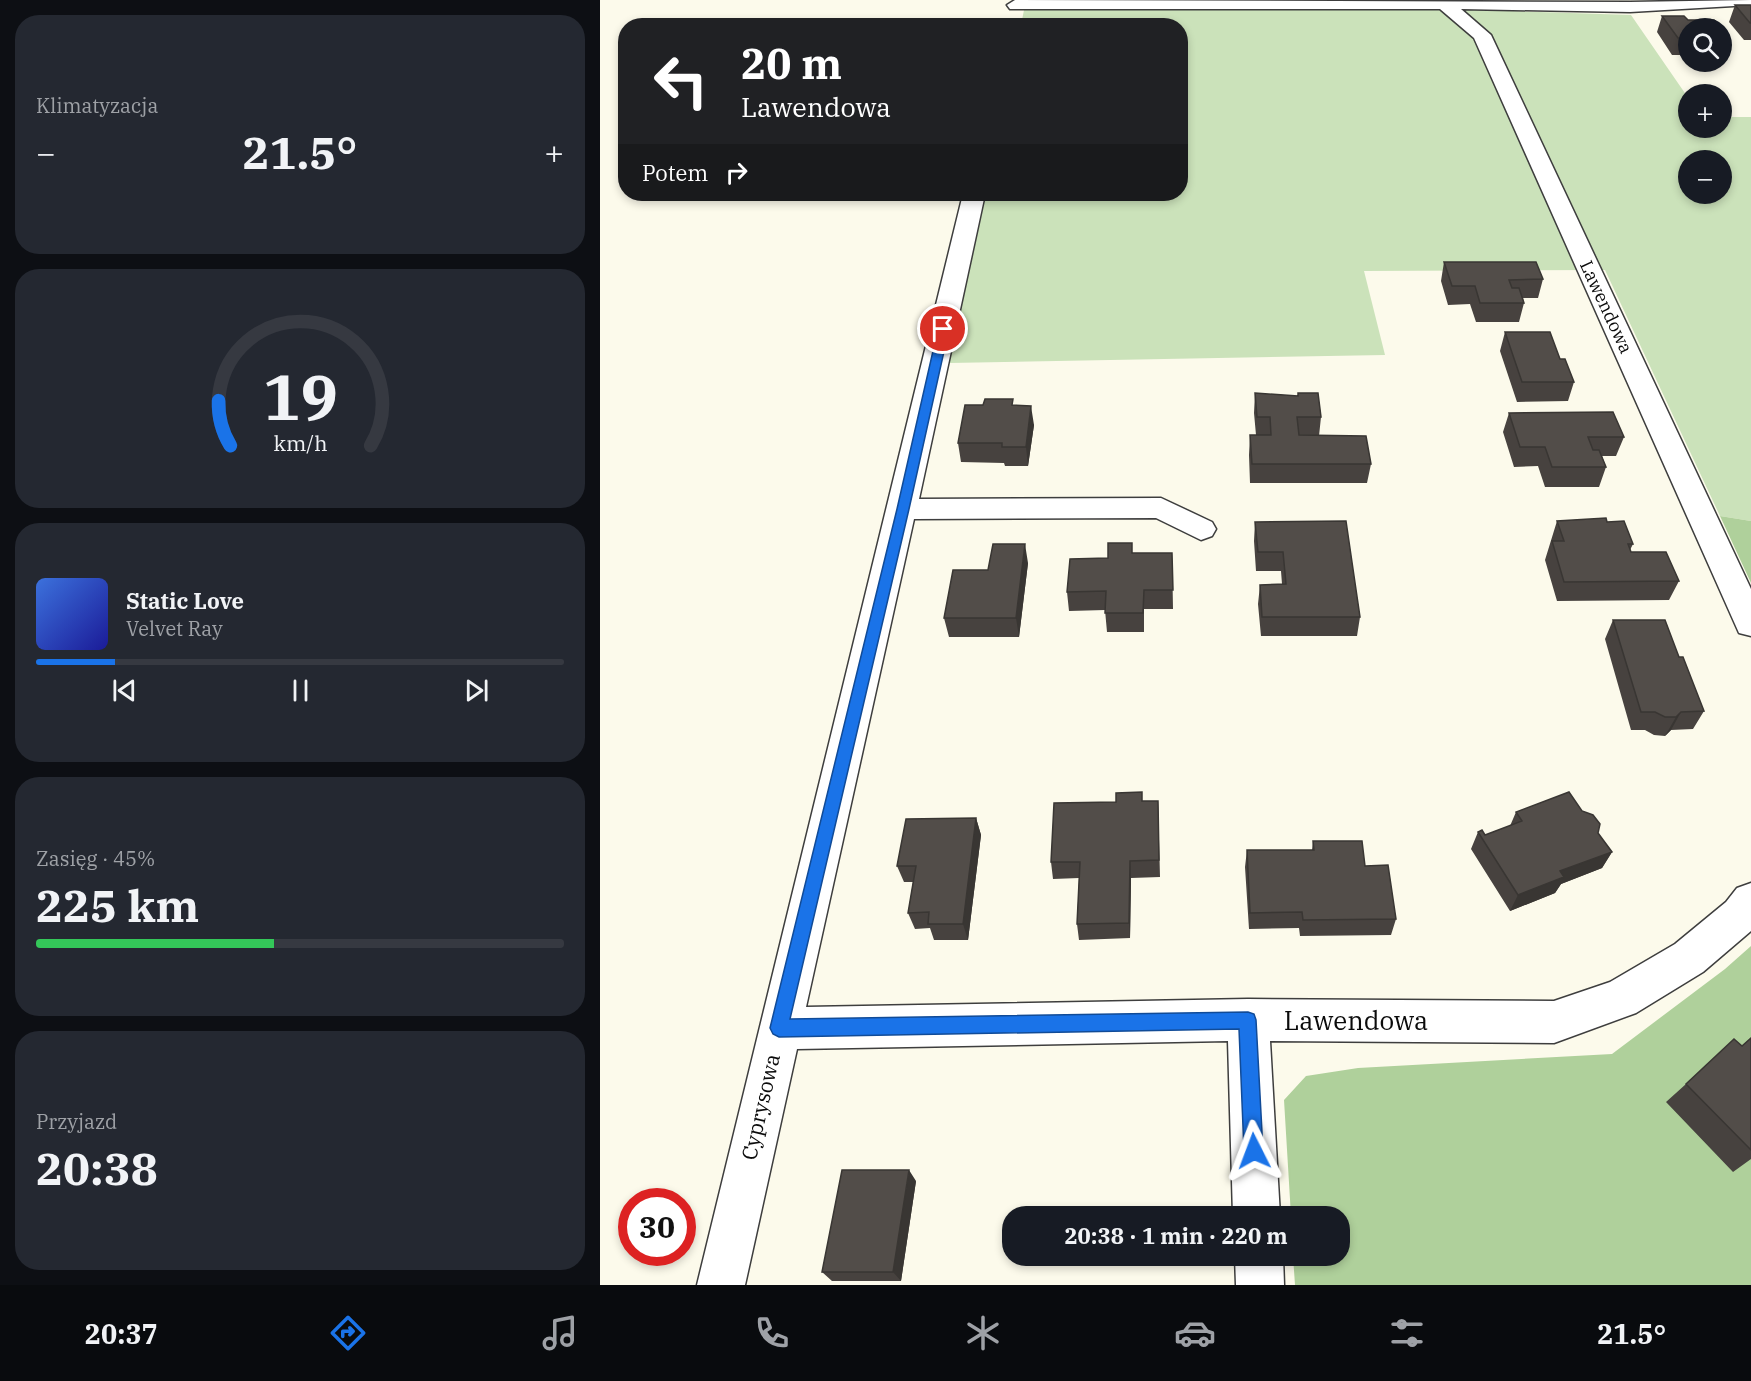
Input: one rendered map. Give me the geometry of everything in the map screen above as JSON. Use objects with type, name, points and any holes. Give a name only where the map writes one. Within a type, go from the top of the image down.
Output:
[{"type":"street","points":[[1013,18],[1016,3],[1453,3],[1630,7],[1751,0]]},
{"type":"street","name":"Lawendowa","points":[[1453,3],[1482,35],[1751,624]]},
{"type":"street","name":"Cyprysowa","points":[[721,1285],[779,1028],[903,509],[972,201]]},
{"type":"street","points":[[903,509],[1161,508],[1202,529]]},
{"type":"street","name":"Lawendowa","points":[[779,1028],[1248,1020],[1554,1022],[1621,999],[1689,958],[1740,915],[1751,901]]},
{"type":"street","points":[[1248,1020],[1257,1206]]},
{"type":"street","points":[[1259,1266],[1260,1285]]},
{"type":"green space","points":[[1026,0],[1447,0],[1450,9],[1631,15],[1679,84],[1678,138],[1732,138],[1732,117],[1751,117],[1751,521],[1720,516],[1605,270],[1364,271],[1385,355],[949,363],[984,201],[1188,201],[1188,18],[1022,18]]},
{"type":"green space","points":[[1720,516],[1751,521],[1751,583]]},
{"type":"green space","points":[[1751,946],[1751,1285],[1295,1285],[1294,1266],[1350,1266],[1350,1206],[1290,1206],[1284,1100],[1306,1076],[1358,1068],[1612,1054],[1725,969]]},
{"type":"building","points":[[1735,5],[1751,5],[1751,23],[1750,23]]},
{"type":"building","points":[[1662,16],[1684,16],[1686,18],[1678,18],[1678,38]]},
{"type":"building","points":[[1444,262],[1536,262],[1543,279],[1509,280],[1512,288],[1519,288],[1524,303],[1480,303],[1475,286],[1452,286]]},
{"type":"building","points":[[1505,332],[1550,332],[1560,359],[1565,359],[1574,382],[1522,382]]},
{"type":"building","points":[[1255,393],[1298,396],[1298,393],[1318,393],[1321,417],[1297,417],[1299,435],[1366,436],[1371,464],[1252,464],[1250,435],[1271,435],[1270,417],[1257,417]]},
{"type":"building","points":[[985,399],[1013,399],[1012,405],[1031,406],[1026,447],[1002,447],[1002,443],[958,443],[965,405],[983,405]]},
{"type":"building","points":[[1613,412],[1624,437],[1588,437],[1593,450],[1599,450],[1606,467],[1552,467],[1545,447],[1520,447],[1509,413]]},
{"type":"building","points":[[1606,518],[1607,522],[1624,521],[1633,544],[1628,544],[1631,552],[1666,552],[1679,581],[1564,582],[1552,541],[1564,541],[1557,521]]},
{"type":"building","points":[[1346,521],[1360,617],[1262,617],[1260,585],[1286,584],[1283,552],[1258,552],[1255,522]]},
{"type":"building","points":[[1108,543],[1132,543],[1132,553],[1172,553],[1173,590],[1144,590],[1143,613],[1105,613],[1106,591],[1067,592],[1070,559],[1108,558]]},
{"type":"building","points":[[993,544],[1025,544],[1016,618],[944,618],[953,570],[988,570]]},
{"type":"building","points":[[1613,620],[1665,620],[1679,657],[1683,657],[1704,711],[1681,712],[1676,717],[1665,717],[1655,712],[1641,712]]},
{"type":"building","points":[[1142,792],[1142,801],[1158,801],[1159,860],[1130,861],[1129,923],[1077,924],[1080,862],[1051,862],[1054,803],[1116,802],[1116,793]]},
{"type":"building","points":[[1569,792],[1582,811],[1593,815],[1600,824],[1598,833],[1612,852],[1560,871],[1564,877],[1518,895],[1478,832],[1482,830],[1485,835],[1522,821],[1516,812]]},
{"type":"building","points":[[976,818],[963,924],[928,924],[929,912],[908,913],[916,866],[897,866],[906,819]]},
{"type":"building","points":[[1313,841],[1362,841],[1365,866],[1388,865],[1396,919],[1303,920],[1302,912],[1250,913],[1247,850],[1314,850]]},
{"type":"building","points":[[1751,1038],[1751,1150],[1686,1084],[1734,1039],[1742,1046]]},
{"type":"building","points":[[842,1170],[909,1170],[893,1272],[822,1272]]},
{"type":"route","points":[[943,329],[903,509],[779,1028],[1248,1020],[1254,1151]]}]
